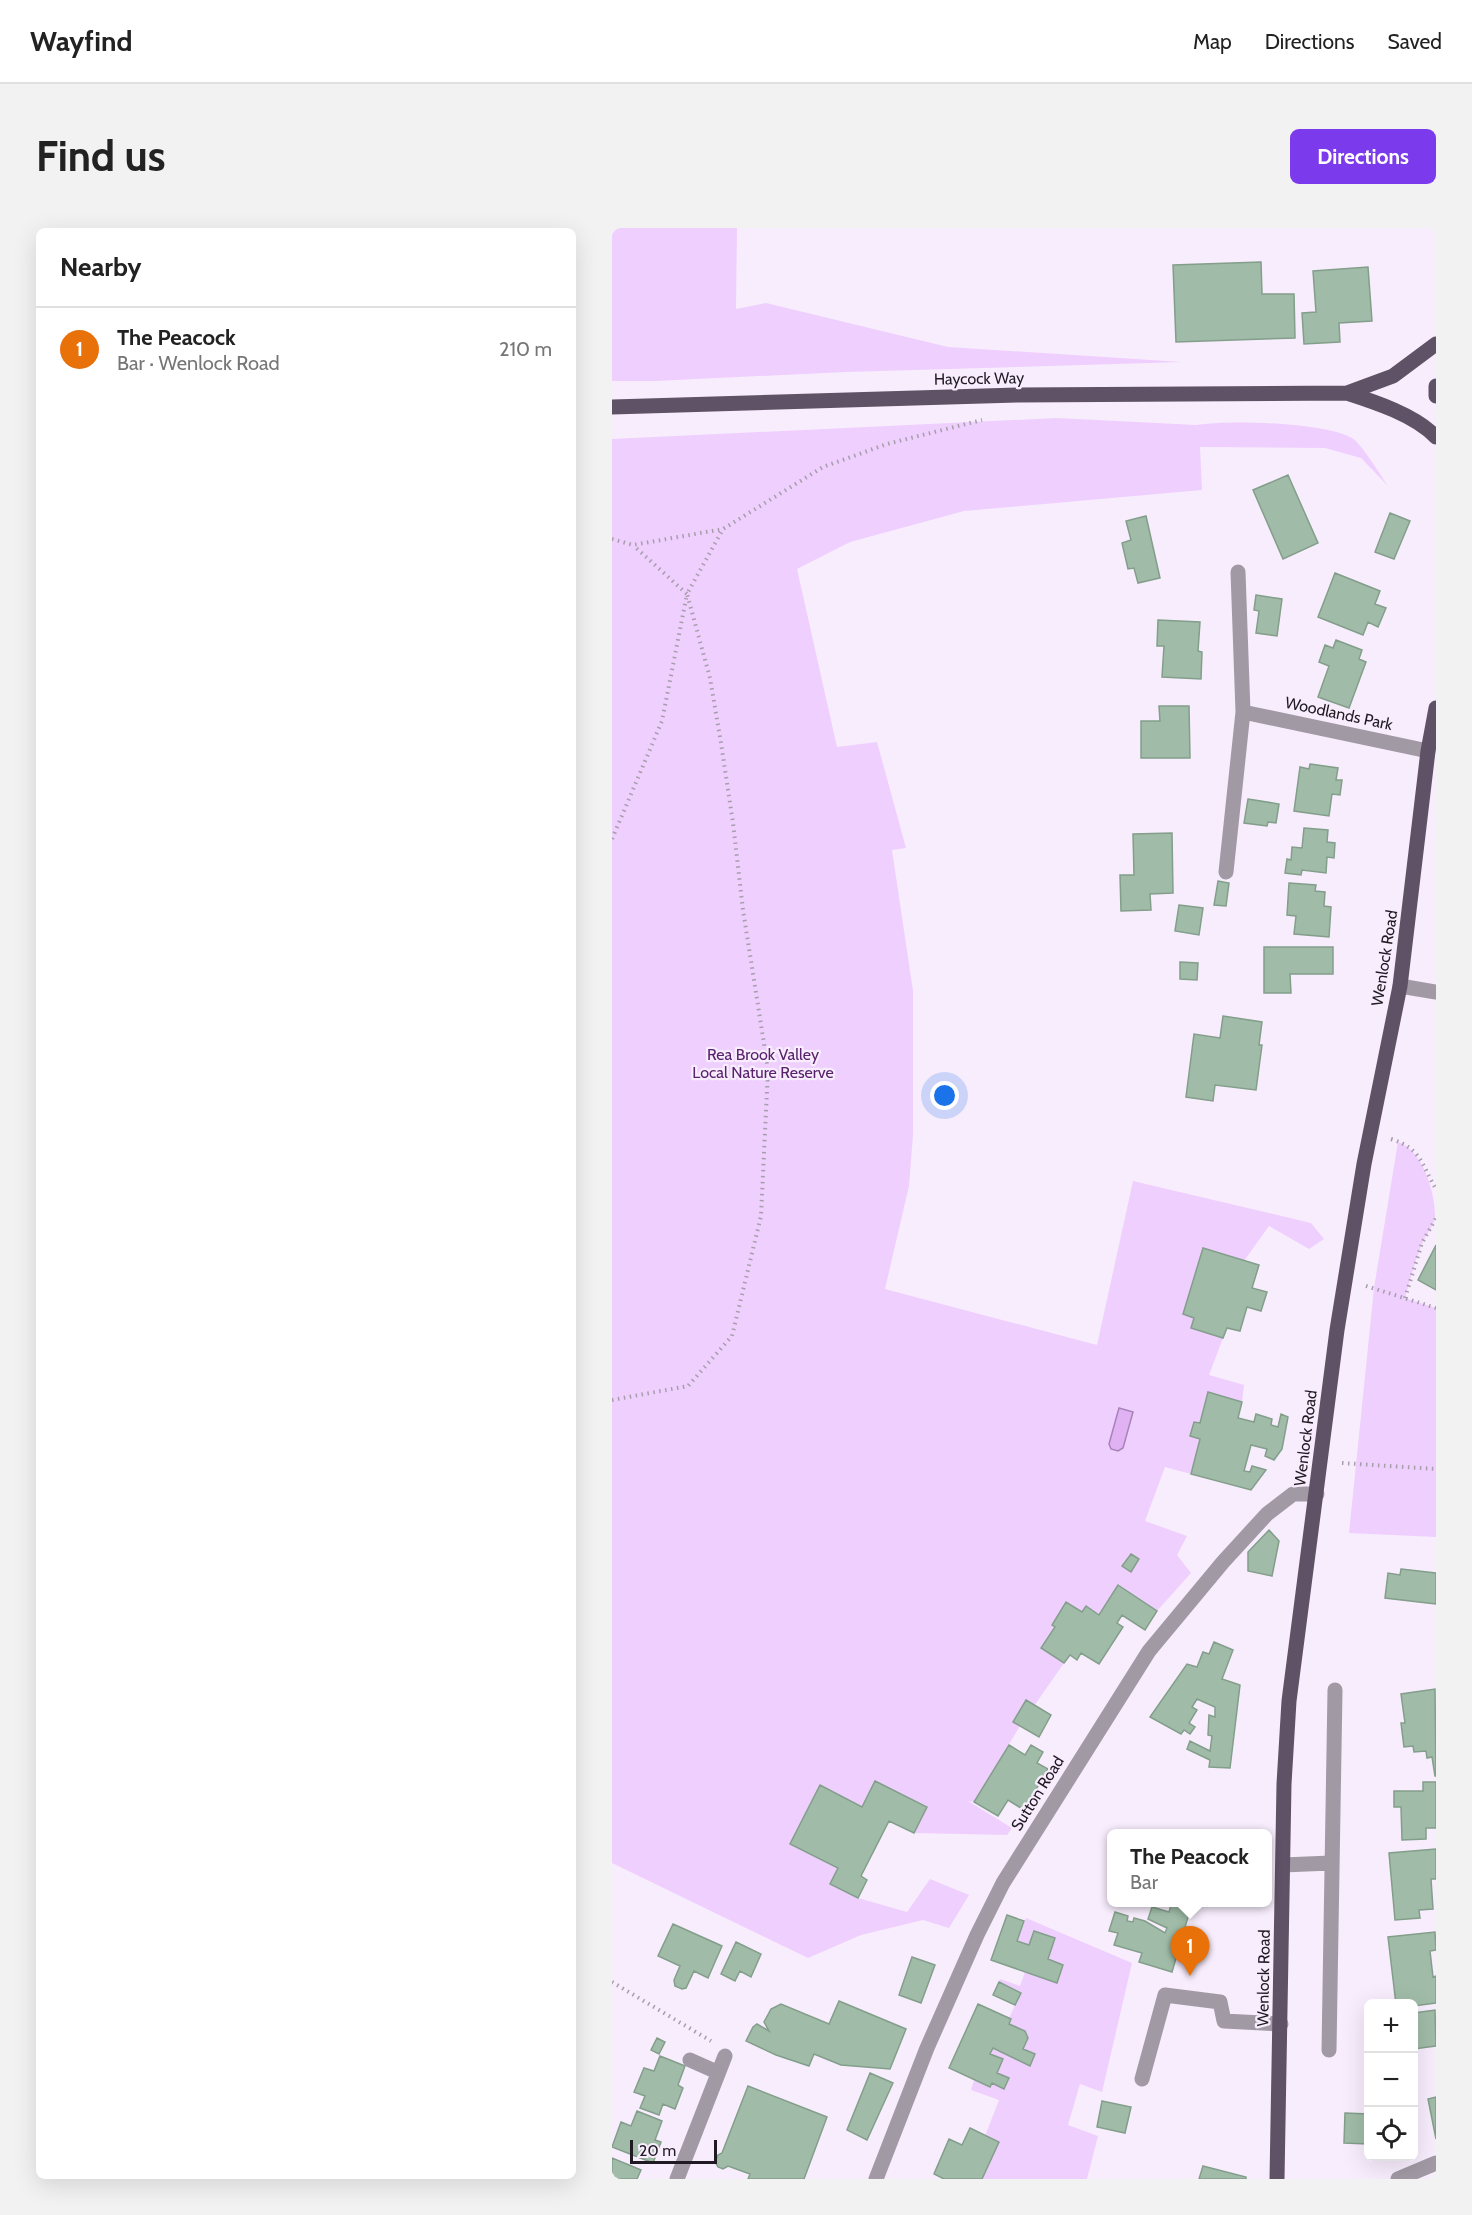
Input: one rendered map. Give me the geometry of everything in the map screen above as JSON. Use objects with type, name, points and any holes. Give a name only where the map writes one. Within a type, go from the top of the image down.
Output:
[{"type":"main road","name":"Haycock Way","points":[[1347,393],[1393,376],[1436,344]]},
{"type":"main road","points":[[1436,386],[1436,396]]},
{"type":"main road","name":"Haycock Way","points":[[612,407],[1017,395],[1347,393],[1374,402],[1403,416],[1436,437]]},
{"type":"main road","name":"Wenlock Road","points":[[1277,2179],[1284,1784],[1289,1701],[1345,1280],[1370,1133],[1400,986],[1436,708]]},
{"type":"street","points":[[1226,872],[1243,712],[1238,572]]},
{"type":"street","name":"Woodlands Park","points":[[1243,712],[1431,745]]},
{"type":"street","points":[[1400,986],[1436,992]]},
{"type":"street","name":"Sutton Road","points":[[876,2179],[927,2048],[1003,1882],[1149,1650],[1267,1514],[1293,1494],[1317,1494]]},
{"type":"street","points":[[1329,2050],[1335,1690]]},
{"type":"street","points":[[1283,1865],[1331,1863]]},
{"type":"street","points":[[1142,2079],[1166,1995],[1220,2002],[1224,2021],[1281,2024]]},
{"type":"street","points":[[677,2179],[724,2056]]},
{"type":"street","points":[[690,2060],[717,2072]]},
{"type":"street","points":[[1398,2179],[1436,2163]]},
{"type":"path","points":[[612,539],[633,545],[723,529],[823,467],[887,444],[984,419]]},
{"type":"path","points":[[612,839],[662,721],[687,594],[723,529]]},
{"type":"path","points":[[612,1400],[688,1386],[732,1336],[761,1216],[768,1069],[710,678],[687,594],[633,545]]},
{"type":"path","points":[[1370,1133],[1407,1144],[1422,1159],[1436,1189]]},
{"type":"path","points":[[1405,1298],[1422,1243],[1436,1218]]},
{"type":"path","points":[[1345,1280],[1436,1308]]},
{"type":"path","points":[[1320,1462],[1436,1469]]},
{"type":"path","points":[[612,1982],[714,2043]]},
{"type":"green space","points":[[612,228],[737,228],[736,309],[766,303],[948,347],[1182,362],[612,381]]},
{"type":"green space","name":"Rea Brook Valley Local Nature Reserve","points":[[1057,418],[1196,425],[1211,423],[1276,424],[1320,429],[1338,433],[1356,441],[1388,486],[1361,458],[1325,448],[1200,447],[1202,490],[964,511],[850,542],[797,569],[837,747],[877,742],[906,848],[892,850],[913,991],[913,1135],[909,1186],[885,1289],[1097,1345],[1133,1181],[1311,1223],[1324,1239],[1309,1249],[1269,1226],[1244,1261],[1203,1249],[1183,1314],[1194,1318],[1191,1328],[1223,1338],[1209,1375],[1244,1385],[1242,1402],[1208,1392],[1200,1423],[1194,1422],[1190,1436],[1200,1439],[1191,1474],[1165,1467],[1145,1521],[1187,1536],[1177,1555],[1191,1573],[1157,1611],[1118,1586],[1099,1615],[1086,1606],[1082,1612],[1066,1602],[1052,1624],[1055,1627],[1042,1648],[1064,1663],[1020,1726],[974,1802],[968,1801],[1012,1828],[1007,1835],[914,1833],[927,1806],[875,1781],[862,1807],[819,1786],[790,1844],[838,1868],[830,1884],[858,1898],[907,1912],[930,1879],[969,1895],[949,1928],[923,1920],[861,1935],[808,1958],[612,1863],[612,439]]},
{"type":"green space","points":[[1398,1142],[1407,1147],[1421,1163],[1430,1186],[1435,1209],[1435,1219],[1419,1250],[1405,1298],[1436,1308],[1436,1537],[1349,1533],[1374,1288]]},
{"type":"green space","points":[[1026,1918],[1132,1963],[1102,2092],[1080,2084],[1068,2125],[1098,2136],[1087,2179],[982,2179],[999,2143],[985,2136],[999,2100],[971,2090],[974,2080],[990,2087],[992,2083],[1005,2088],[1009,2078],[997,2073],[1003,2059],[990,2054],[993,2048],[1030,2065],[1035,2055],[1023,2049],[1028,2038],[1025,2031],[1009,2024],[1011,2019],[1009,2018],[1021,1993],[999,1982],[1000,1979],[1020,1986],[1025,1972],[1057,1983],[1063,1965],[1048,1959],[1055,1938],[1034,1931],[1029,1945],[1017,1941]]},
{"type":"shaded area","points":[[1119,1408],[1133,1412],[1123,1448],[1118,1451],[1111,1449],[1109,1444]]},
{"type":"building","points":[[1261,262],[1262,294],[1294,294],[1295,338],[1176,342],[1173,265]]},
{"type":"building","points":[[1368,267],[1372,321],[1339,323],[1340,342],[1304,344],[1302,313],[1316,312],[1313,271]]},
{"type":"building","points":[[1288,475],[1318,543],[1283,559],[1253,490]]},
{"type":"building","points":[[1390,513],[1410,521],[1394,559],[1375,552]]},
{"type":"building","points":[[1146,516],[1160,578],[1138,583],[1134,568],[1128,569],[1122,543],[1131,540],[1126,521]]},
{"type":"building","points":[[1335,573],[1380,591],[1375,604],[1386,608],[1378,627],[1368,622],[1363,635],[1318,617]]},
{"type":"building","points":[[1256,595],[1282,599],[1277,636],[1256,633],[1259,611],[1254,610]]},
{"type":"building","points":[[1158,620],[1200,622],[1198,651],[1202,652],[1201,679],[1162,677],[1164,646],[1157,646]]},
{"type":"building","points":[[1336,640],[1362,650],[1359,659],[1366,662],[1349,708],[1318,697],[1329,666],[1319,662],[1325,645],[1333,648]]},
{"type":"building","points":[[1159,706],[1189,706],[1190,758],[1141,758],[1141,721],[1160,721]]},
{"type":"building","points":[[1310,764],[1338,768],[1336,780],[1342,780],[1340,795],[1332,794],[1329,816],[1294,811],[1300,767],[1309,769]]},
{"type":"building","points":[[1248,799],[1279,804],[1276,823],[1268,822],[1267,826],[1244,823]]},
{"type":"building","points":[[1304,828],[1328,830],[1327,842],[1335,843],[1334,858],[1327,857],[1326,873],[1302,870],[1301,875],[1285,873],[1287,859],[1291,860],[1292,847],[1302,848]]},
{"type":"building","points":[[1172,833],[1173,893],[1150,894],[1151,910],[1121,911],[1120,875],[1134,875],[1133,834]]},
{"type":"building","points":[[1218,881],[1229,883],[1226,906],[1214,905]]},
{"type":"building","points":[[1289,883],[1316,885],[1315,891],[1325,892],[1324,906],[1331,907],[1329,937],[1294,934],[1296,916],[1287,915]]},
{"type":"building","points":[[1179,905],[1203,908],[1199,935],[1175,931]]},
{"type":"building","points":[[1264,947],[1333,947],[1333,974],[1290,974],[1291,993],[1264,993]]},
{"type":"building","points":[[1180,962],[1198,963],[1197,980],[1180,979]]},
{"type":"building","points":[[1223,1016],[1262,1022],[1259,1045],[1262,1045],[1256,1090],[1215,1085],[1213,1101],[1186,1097],[1194,1034],[1220,1038]]},
{"type":"building","points":[[1436,1245],[1436,1290],[1418,1280]]},
{"type":"building","points":[[1203,1248],[1259,1265],[1252,1288],[1267,1292],[1261,1311],[1247,1307],[1240,1331],[1227,1328],[1223,1338],[1191,1328],[1194,1318],[1183,1314]]},
{"type":"building","points":[[1208,1392],[1242,1402],[1238,1418],[1254,1422],[1256,1414],[1272,1419],[1271,1425],[1278,1427],[1281,1414],[1288,1417],[1282,1449],[1274,1460],[1265,1456],[1267,1449],[1251,1445],[1244,1471],[1250,1472],[1252,1466],[1266,1470],[1251,1490],[1191,1474],[1200,1439],[1190,1436],[1194,1422],[1200,1423]]},
{"type":"building","points":[[1269,1530],[1279,1541],[1272,1576],[1248,1571],[1248,1552]]},
{"type":"building","points":[[1131,1554],[1139,1559],[1131,1572],[1122,1566]]},
{"type":"building","points":[[1401,1569],[1436,1573],[1436,1604],[1385,1598],[1388,1573],[1400,1575]]},
{"type":"building","points":[[1118,1585],[1157,1611],[1145,1630],[1122,1615],[1117,1623],[1123,1627],[1099,1664],[1081,1653],[1077,1660],[1070,1655],[1064,1663],[1041,1648],[1055,1627],[1052,1625],[1066,1602],[1082,1612],[1086,1606],[1099,1615]]},
{"type":"building","points":[[1214,1642],[1233,1650],[1222,1679],[1240,1685],[1230,1768],[1209,1767],[1210,1760],[1187,1749],[1190,1741],[1210,1751],[1212,1736],[1208,1735],[1209,1715],[1215,1717],[1215,1707],[1197,1699],[1192,1707],[1197,1710],[1189,1723],[1195,1727],[1190,1734],[1184,1730],[1181,1734],[1150,1717],[1187,1664],[1197,1667],[1203,1652],[1209,1654]]},
{"type":"building","points":[[1435,1689],[1436,1776],[1432,1757],[1427,1758],[1426,1751],[1414,1752],[1413,1746],[1404,1747],[1401,1723],[1405,1723],[1401,1694]]},
{"type":"building","points":[[1026,1700],[1051,1715],[1039,1737],[1013,1722]]},
{"type":"building","points":[[1009,1745],[1025,1755],[1031,1745],[1043,1752],[1037,1763],[1048,1769],[1024,1810],[1008,1800],[998,1816],[974,1802]]},
{"type":"building","points":[[875,1781],[927,1807],[914,1833],[889,1821],[861,1876],[867,1880],[858,1898],[830,1884],[838,1868],[790,1844],[820,1785],[862,1807]]},
{"type":"building","points":[[1423,1782],[1436,1782],[1436,1828],[1426,1828],[1426,1839],[1402,1840],[1401,1807],[1394,1807],[1394,1791],[1423,1791]]},
{"type":"building","points":[[1436,1849],[1436,1879],[1431,1879],[1433,1909],[1419,1910],[1420,1918],[1395,1920],[1389,1853]]},
{"type":"building","points":[[1152,1907],[1169,1912],[1170,1907],[1196,1907],[1195,1911],[1190,1910],[1172,1972],[1139,1962],[1142,1953],[1114,1945],[1118,1933],[1109,1931],[1115,1912],[1128,1916],[1127,1921],[1133,1922],[1134,1918],[1145,1921],[1165,1933],[1167,1928],[1148,1919]]},
{"type":"building","points":[[1007,1915],[1024,1921],[1017,1941],[1029,1945],[1034,1931],[1055,1938],[1048,1959],[1063,1965],[1057,1983],[991,1960]]},
{"type":"building","points":[[673,1924],[722,1946],[708,1978],[694,1971],[686,1988],[682,1989],[675,1986],[674,1980],[680,1966],[658,1956]]},
{"type":"building","points":[[1435,1932],[1436,1950],[1430,1951],[1433,1977],[1436,1976],[1436,2003],[1418,2005],[1418,1999],[1395,1999],[1388,1937]]},
{"type":"building","points":[[736,1942],[761,1954],[751,1977],[740,1971],[735,1981],[721,1974]]},
{"type":"building","points":[[912,1957],[935,1965],[921,2003],[899,1995]]},
{"type":"building","points":[[999,1982],[1021,1993],[1015,2005],[993,1995]]},
{"type":"building","points":[[839,2001],[906,2029],[890,2069],[841,2065],[814,2054],[809,2066],[776,2055],[746,2041],[757,2024],[769,2031],[764,2022],[771,2009],[781,2004],[829,2024]]},
{"type":"building","points":[[978,2004],[1011,2019],[1009,2024],[1025,2031],[1028,2038],[1023,2049],[1035,2054],[1030,2066],[993,2048],[990,2054],[1003,2059],[997,2073],[1009,2078],[1004,2089],[992,2083],[990,2087],[949,2068]]},
{"type":"building","points":[[1435,2010],[1436,2046],[1418,2048],[1418,2012]]},
{"type":"building","points":[[657,2038],[665,2042],[659,2054],[651,2050]]},
{"type":"building","points":[[660,2056],[685,2066],[678,2085],[683,2088],[675,2109],[663,2104],[659,2115],[640,2108],[645,2096],[634,2092],[644,2068],[654,2071]]},
{"type":"building","points":[[870,2073],[893,2083],[867,2140],[847,2130]]},
{"type":"building","points":[[748,2086],[827,2117],[804,2179],[748,2179],[750,2174],[728,2166],[723,2169],[718,2167],[715,2162],[718,2155],[722,2153]]},
{"type":"building","points":[[1436,2097],[1436,2139],[1428,2099]]},
{"type":"building","points":[[1102,2101],[1131,2107],[1125,2133],[1097,2127]]},
{"type":"building","points":[[637,2111],[662,2121],[655,2140],[661,2142],[653,2163],[612,2147],[621,2122],[631,2126]]},
{"type":"building","points":[[1345,2113],[1364,2114],[1364,2144],[1344,2143]]},
{"type":"building","points":[[970,2128],[999,2142],[982,2179],[944,2179],[934,2174],[949,2139],[962,2145]]},
{"type":"building","points":[[612,2158],[641,2170],[637,2179],[612,2179]]},
{"type":"building","points":[[1203,2166],[1246,2177],[1246,2179],[1199,2179]]},
{"type":"place","name":"The Peacock","points":[[1190,1976]]}]
